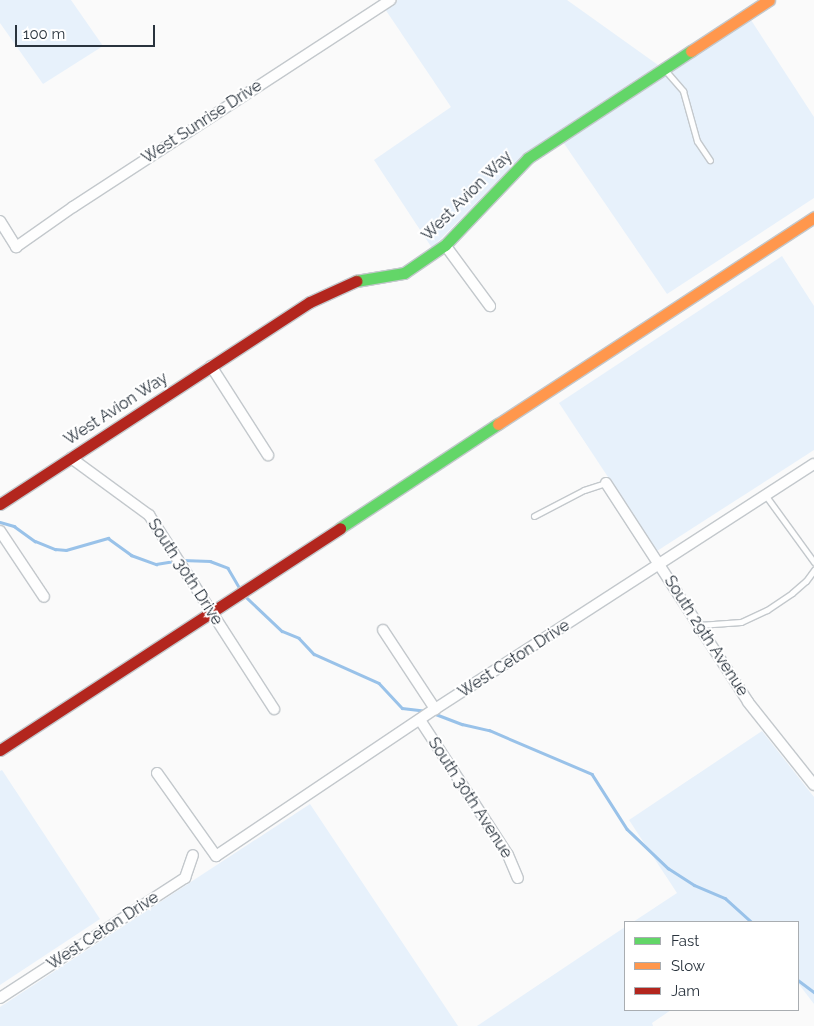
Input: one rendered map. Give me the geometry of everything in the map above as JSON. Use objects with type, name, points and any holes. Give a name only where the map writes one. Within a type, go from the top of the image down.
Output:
[{"type":"street","name":"West Sunrise Drive","points":[[0,221],[16,247],[73,207],[390,0]]},
{"type":"street","name":"West Avion Way","points":[[0,504],[310,302],[352,282],[404,273],[445,245],[528,158],[768,0]]},
{"type":"street","points":[[0,750],[814,216]]},
{"type":"street","points":[[445,245],[490,306]]},
{"type":"street","points":[[211,366],[268,456]]},
{"type":"street","name":"South 30th Drive","points":[[71,458],[149,515],[274,709]]},
{"type":"street","name":"West Ceton Drive","points":[[157,773],[216,856],[436,709],[661,565],[814,464]]},
{"type":"street","name":"South 29th Avenue","points":[[606,483],[661,565],[748,702],[814,785]]},
{"type":"street","points":[[0,531],[44,597]]},
{"type":"street","points":[[383,630],[436,709]]},
{"type":"street","name":"South 30th Avenue","points":[[420,720],[508,855],[518,878]]},
{"type":"street","name":"West Ceton Drive","points":[[0,998],[185,878],[193,854]]},
{"type":"lane","points":[[663,68],[683,91],[697,141],[710,160]]},
{"type":"lane","points":[[534,516],[584,490],[606,483]]},
{"type":"lane","points":[[766,496],[814,562]]},
{"type":"lane","points":[[699,625],[741,622],[767,610],[792,593],[806,581],[814,570]]},
{"type":"shaded area","points":[[0,0],[71,0],[103,46],[43,84],[0,23]]},
{"type":"shaded area","points":[[398,0],[567,0],[658,65],[525,153],[432,248],[374,160],[451,107],[385,9]]},
{"type":"shaded area","points":[[751,20],[814,117],[814,198],[667,294],[563,142]]},
{"type":"shaded area","points":[[782,256],[814,306],[814,450],[657,551],[559,403]]},
{"type":"shaded area","points":[[762,731],[814,797],[814,1004],[799,984],[799,921],[635,921],[677,893],[629,820]]},
{"type":"shaded area","points":[[2,770],[100,919],[0,985],[0,771]]},
{"type":"shaded area","points":[[310,804],[458,1026],[0,1026],[0,1007]]},
{"type":"shaded area","points":[[624,928],[624,1011],[670,1011],[652,1023],[653,1026],[477,1026]]},
{"type":"waterway","points":[[0,522],[14,526],[35,541],[55,549],[66,550],[108,538],[131,555],[156,564],[174,561]]},
{"type":"waterway","points":[[182,560],[210,561],[228,568],[239,587]]},
{"type":"waterway","points":[[245,596],[282,631],[299,638],[314,654],[379,683],[402,708],[425,711]]},
{"type":"waterway","points":[[433,713],[462,724],[489,730],[592,774],[627,829],[668,868],[694,885],[725,898],[751,921]]},
{"type":"waterway","points":[[799,981],[814,992]]},
{"type":"traffic: fast","points":[[356,281],[404,273],[445,245],[528,158],[691,51]]},
{"type":"traffic: fast","points":[[340,528],[498,424]]},
{"type":"traffic: slow","points":[[691,51],[769,0]]},
{"type":"traffic: slow","points":[[498,424],[814,217]]},
{"type":"traffic: jam","points":[[0,504],[310,302],[356,281]]},
{"type":"traffic: jam","points":[[0,750],[340,528]]}]
